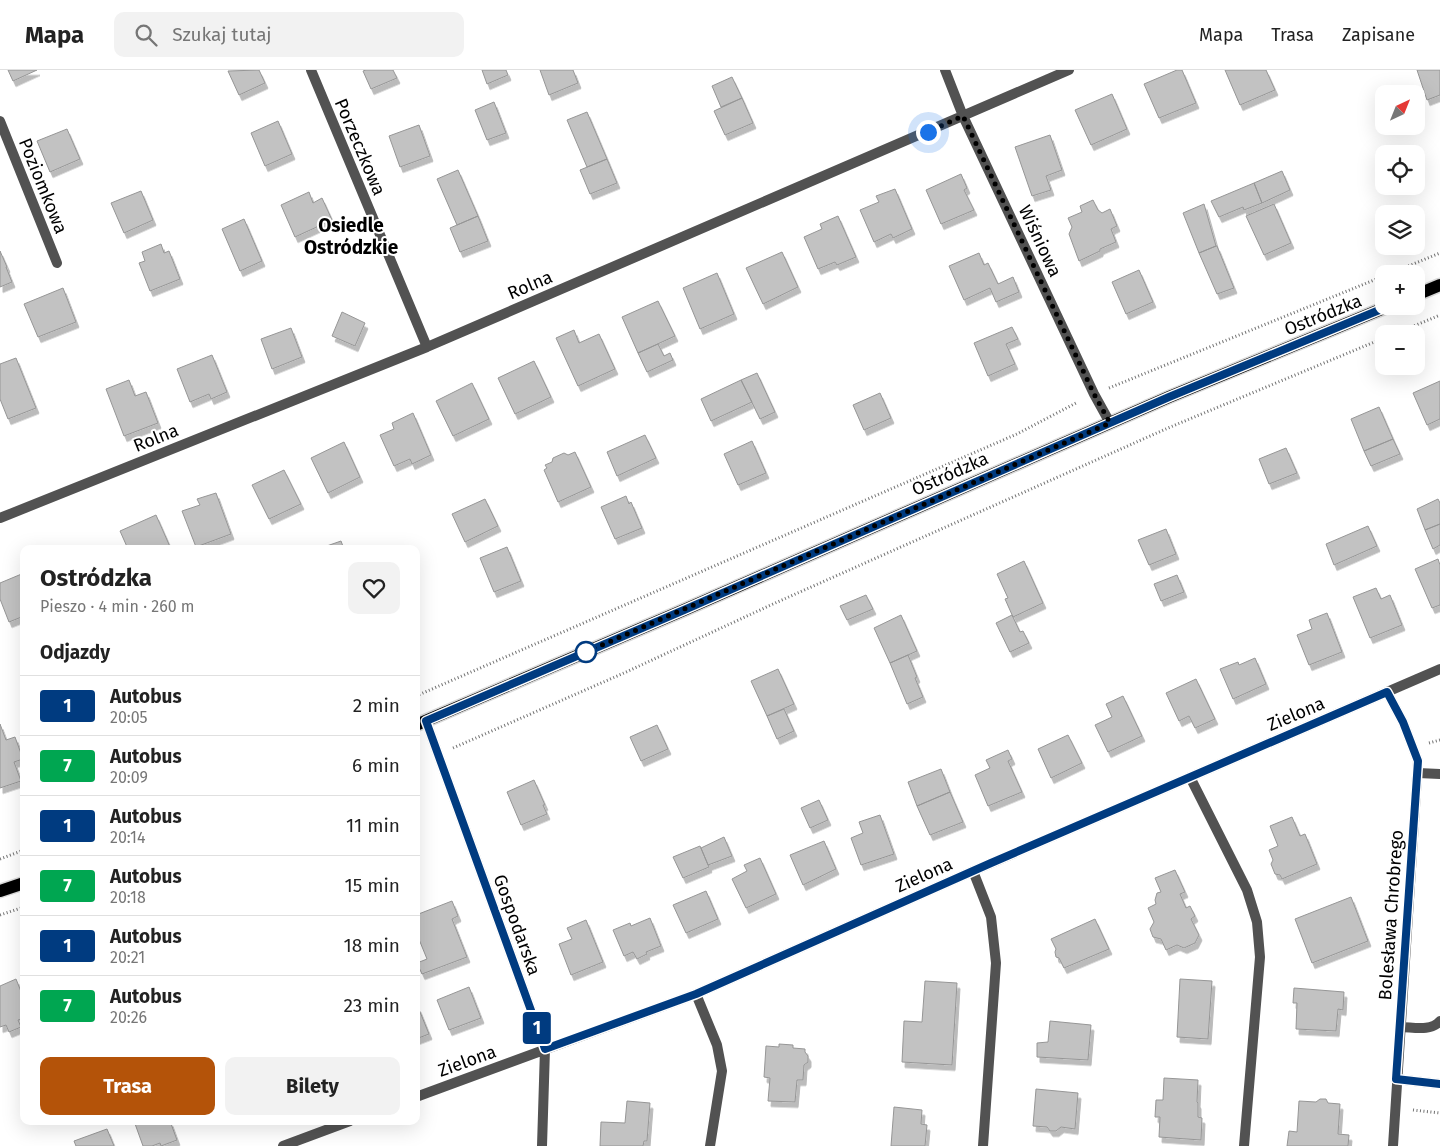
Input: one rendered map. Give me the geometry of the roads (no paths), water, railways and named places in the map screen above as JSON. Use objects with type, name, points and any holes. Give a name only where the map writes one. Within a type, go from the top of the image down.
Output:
[{"type":"main road","points":[[1425,291],[1440,285]]},
{"type":"main road","name":"Ostródzka","points":[[421,723],[676,614],[1169,397],[1375,312]]},
{"type":"main road","points":[[0,891],[20,884]]},
{"type":"street","name":"Porzeczkowa","points":[[311,70],[427,347]]},
{"type":"street","name":"Wiśniowa","points":[[945,70],[963,116],[1094,394],[1110,423]]},
{"type":"street","name":"Rolna","points":[[0,518],[427,347],[1069,70]]},
{"type":"street","name":"Poziomkowa","points":[[0,121],[57,263]]},
{"type":"street","name":"Zielona","points":[[420,1095],[696,994],[973,871],[1440,669]]},
{"type":"street","name":"Bolesława Chrobrego","points":[[1387,692],[1403,722],[1418,761],[1393,1146]]},
{"type":"street","name":"Gospodarska","points":[[421,723],[438,754],[545,1049],[542,1146]]},
{"type":"street","points":[[1418,773],[1440,774]]},
{"type":"street","points":[[1190,778],[1247,890],[1257,922],[1260,957],[1244,1146]]},
{"type":"street","points":[[973,871],[991,916],[996,963],[983,1146]]},
{"type":"street","points":[[696,994],[717,1045],[722,1071],[710,1146]]},
{"type":"street","points":[[1400,1027],[1434,1027],[1440,1021]]},
{"type":"street","points":[[1396,1079],[1440,1084]]},
{"type":"street","points":[[283,1146],[339,1125]]},
{"type":"district","name":"Osiedle Ostródzkie","points":[[351,236]]}]
